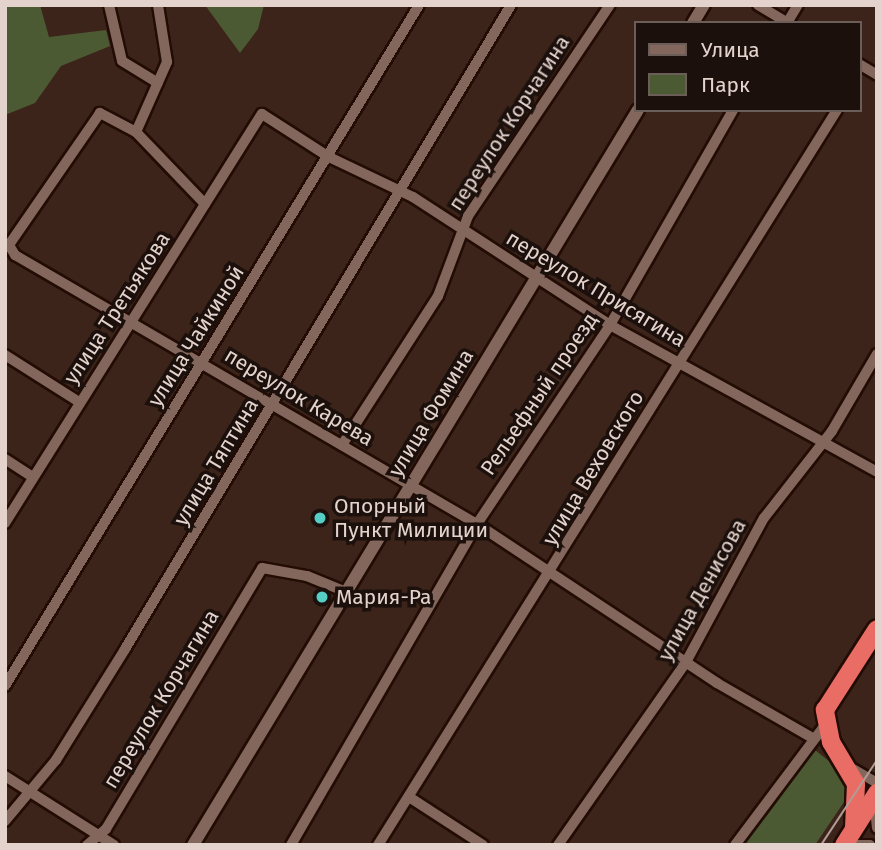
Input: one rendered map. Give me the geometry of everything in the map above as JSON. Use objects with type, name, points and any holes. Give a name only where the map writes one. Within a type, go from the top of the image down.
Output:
[{"type":"highway","points":[[854,837],[858,790],[839,757],[818,731],[834,694],[877,629]]},
{"type":"highway","points":[[844,845],[854,837],[876,791]]},
{"type":"street","points":[[109,5],[122,61],[158,83]]},
{"type":"street","points":[[158,5],[168,54],[136,132],[205,204]]},
{"type":"street","name":"улица Чайкиной","points":[[5,686],[419,5]]},
{"type":"street","name":"улица Тяптина","points":[[5,821],[32,793],[273,404],[511,5]]},
{"type":"street","name":"переулок Корчагина","points":[[342,445],[431,307],[464,230],[499,165],[610,5]]},
{"type":"street","points":[[694,21],[704,5]]},
{"type":"street","points":[[758,5],[785,21]]},
{"type":"street","points":[[789,21],[798,5]]},
{"type":"street","points":[[861,65],[877,75]]},
{"type":"street","name":"улица Фомина","points":[[193,845],[535,277],[638,112]]},
{"type":"street","name":"Рельефный проезд","points":[[291,845],[477,524],[610,325],[732,112]]},
{"type":"street","name":"улица Веховского","points":[[378,845],[552,572],[836,112]]},
{"type":"street","name":"переулок Карева","points":[[136,132],[100,113],[12,235],[15,255],[477,524],[686,662],[818,731]]},
{"type":"street","name":"переулок Присягина","points":[[262,114],[329,157],[401,191],[610,325],[877,472]]},
{"type":"street","name":"улица Третьякова","points":[[5,523],[262,114]]},
{"type":"street","name":"улица Денисова","points":[[558,845],[686,662],[764,518],[801,463],[823,443],[877,354]]},
{"type":"street","points":[[5,355],[79,402]]},
{"type":"street","points":[[5,459],[33,477]]},
{"type":"street","name":"переулок Корчагина","points":[[87,845],[99,835],[262,568],[307,576],[346,592]]},
{"type":"street","points":[[735,845],[818,731]]},
{"type":"street","points":[[839,757],[876,791],[877,828]]},
{"type":"street","points":[[5,776],[114,845]]},
{"type":"street","points":[[409,797],[484,845]]},
{"type":"street","points":[[854,837],[870,845]]},
{"type":"green space","points":[[5,5],[40,5],[49,37],[106,30],[110,46],[61,66],[35,103],[5,115]]},
{"type":"green space","points":[[205,5],[264,5],[258,29],[240,53]]},
{"type":"green space","points":[[810,746],[839,769],[850,792],[815,845],[742,845]]},
{"type":"tram line","points":[[821,845],[877,760]]},
{"type":"place","name":"Опорный Пункт Милиции","points":[[320,518]]},
{"type":"place","name":"Мария-Ра","points":[[322,597]]}]
